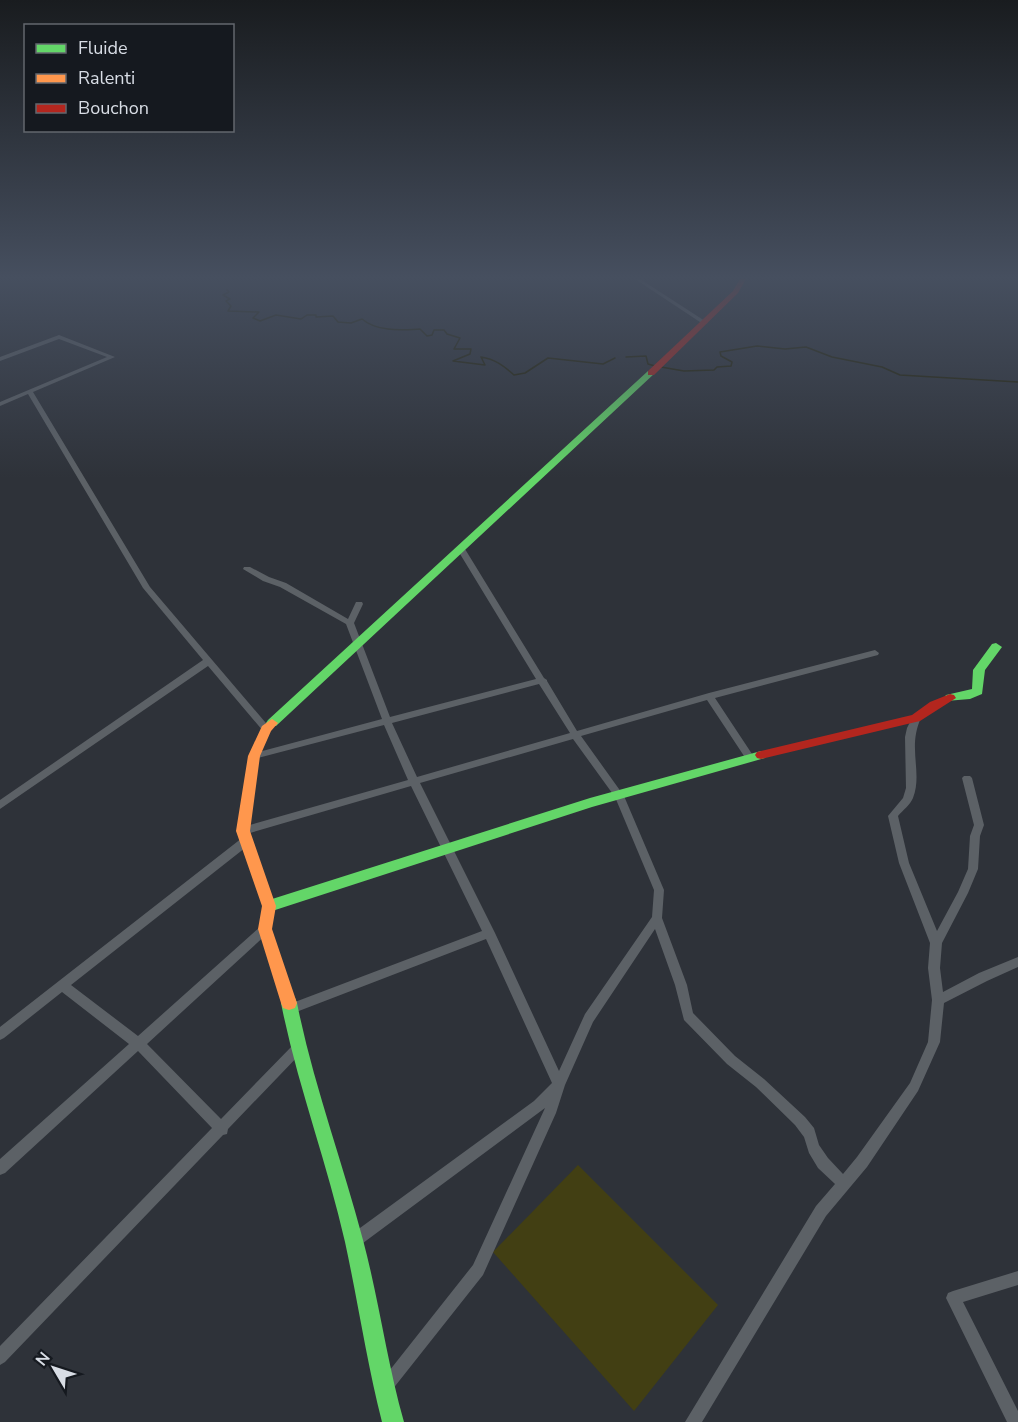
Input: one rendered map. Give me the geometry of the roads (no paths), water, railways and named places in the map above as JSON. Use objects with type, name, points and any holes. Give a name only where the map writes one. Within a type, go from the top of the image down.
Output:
[{"type":"main road","points":[[393,1422],[384,1389],[354,1242],[298,1048],[291,1010],[265,929],[270,906],[245,836],[254,756],[266,729],[680,345]]},
{"type":"main road","points":[[270,906],[580,805],[619,796],[748,757],[916,718],[934,704],[954,697],[973,696],[978,691],[979,669],[996,647]]},
{"type":"street","points":[[0,359],[37,345]]},
{"type":"street","points":[[0,404],[112,357],[81,345]]},
{"type":"street","points":[[30,392],[147,588],[207,662],[266,729]]},
{"type":"street","points":[[461,549],[576,736],[619,796],[659,890],[657,918],[681,985],[688,1016],[730,1060],[760,1083],[800,1121],[809,1133],[823,1163],[844,1184]]},
{"type":"street","points":[[247,569],[283,585],[350,623],[387,721],[414,782],[489,933],[559,1084]]},
{"type":"street","points":[[350,623],[359,604]]},
{"type":"street","points":[[0,1034],[245,836],[414,782],[709,696],[875,653]]},
{"type":"street","points":[[0,805],[207,662]]},
{"type":"street","points":[[254,756],[543,680]]},
{"type":"street","points":[[709,696],[748,757]]},
{"type":"street","points":[[916,718],[908,736],[910,787],[907,800],[893,816],[904,863],[936,943]]},
{"type":"street","points":[[693,1422],[821,1212],[862,1162],[914,1087],[934,1042],[938,1000],[934,968],[936,943],[974,869],[975,836],[979,825],[967,778]]},
{"type":"street","points":[[384,1389],[478,1270],[552,1109],[559,1084],[589,1018],[657,918]]},
{"type":"street","points":[[0,1168],[265,929]]},
{"type":"street","points":[[291,1010],[489,933]]},
{"type":"street","points":[[938,1000],[982,977],[1018,962]]},
{"type":"street","points":[[61,985],[138,1043],[222,1129]]},
{"type":"street","points":[[0,1357],[298,1048]]},
{"type":"street","points":[[354,1242],[539,1105],[559,1084]]},
{"type":"street","points":[[1015,1422],[953,1298],[1018,1278]]},
{"type":"waterway","points":[[456,345],[454,349],[471,349],[470,354],[453,361],[485,365],[481,357],[491,359],[514,375],[525,373],[548,358],[603,364],[615,358]]},
{"type":"waterway","points":[[661,367],[684,371],[714,370],[717,367],[731,366],[732,362],[721,356],[720,352],[757,346],[785,349],[806,347],[832,357],[882,367],[900,375],[1018,382]]},
{"type":"waterway","points":[[626,357],[646,356],[648,364],[655,366]]}]
